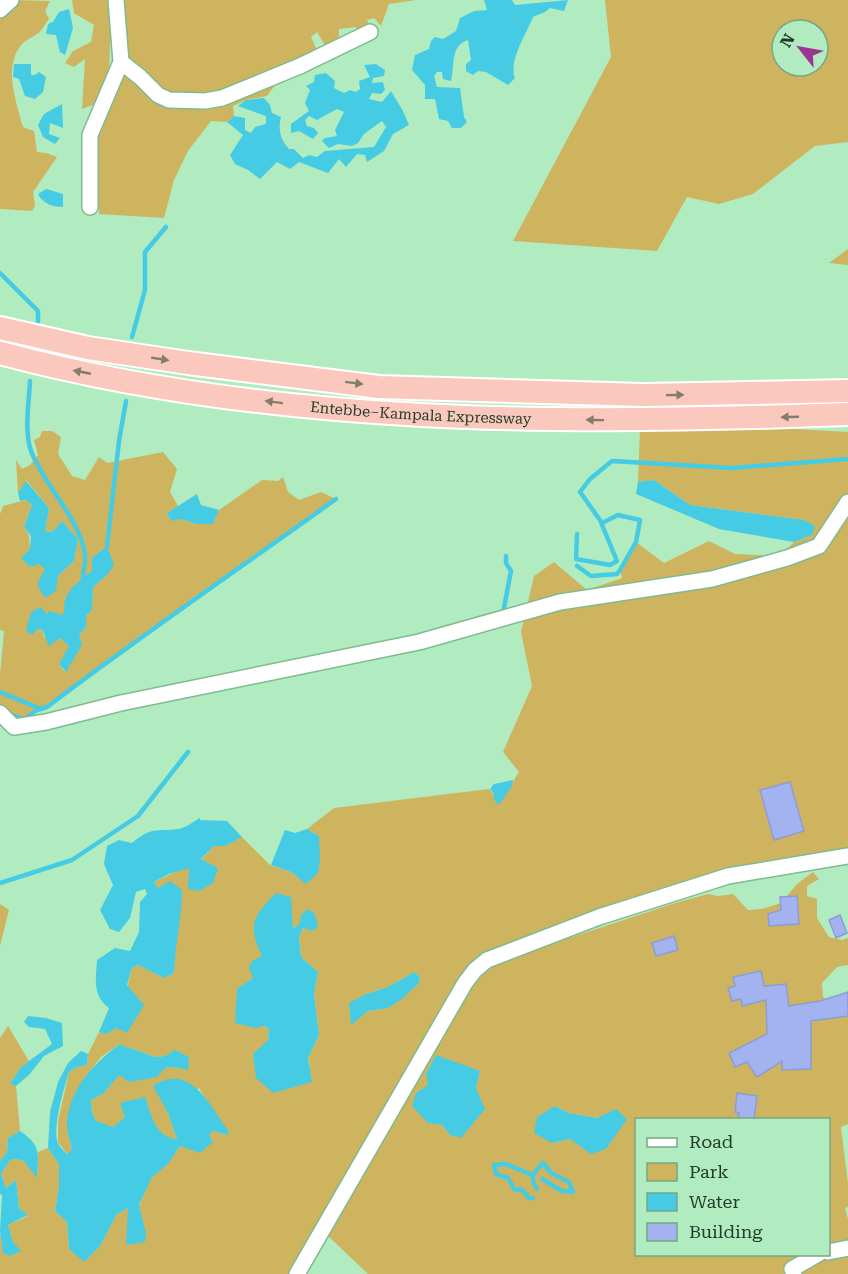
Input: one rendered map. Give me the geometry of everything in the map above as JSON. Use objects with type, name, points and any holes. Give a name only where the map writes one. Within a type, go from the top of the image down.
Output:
[{"type":"highway","name":"Entebbe–Kampala Expressway","points":[[0,328],[88,348],[143,357],[379,387],[643,395],[848,391]]},
{"type":"highway","name":"Entebbe–Kampala Expressway","points":[[0,353],[48,366],[180,391],[303,405],[455,417],[615,421],[848,414]]},
{"type":"street","points":[[0,10],[11,0]]},
{"type":"street","points":[[90,207],[90,135],[121,62],[116,0]]},
{"type":"street","points":[[121,62],[158,95],[169,100],[222,98],[300,66],[370,32]]},
{"type":"street","points":[[0,713],[14,727],[46,722],[121,703],[419,642],[560,602],[712,579],[787,558],[819,546],[848,502]]},
{"type":"street","points":[[297,1274],[465,983],[487,960],[599,917],[728,876],[848,856]]},
{"type":"street","points":[[830,1252],[848,1248]]},
{"type":"street","points":[[794,1274],[792,1269],[815,1256]]},
{"type":"green space","points":[[13,0],[50,1],[45,11],[49,19],[39,33],[21,45],[12,66],[13,87],[23,127],[34,131],[37,152],[57,157],[33,192],[35,206],[32,211],[0,209],[0,10]]},
{"type":"green space","points":[[72,0],[118,0],[110,44],[109,78],[100,102],[82,109],[85,59],[74,67],[65,63],[73,51],[91,42],[94,25],[74,13]]},
{"type":"green space","points":[[122,0],[416,0],[389,4],[381,26],[374,18],[367,20],[373,32],[361,32],[355,27],[339,29],[339,47],[326,47],[317,32],[311,37],[319,54],[306,72],[288,68],[267,96],[246,100],[233,106],[234,116],[227,122],[211,121],[188,151],[174,180],[164,218],[99,214],[94,133],[127,61]]},
{"type":"green space","points":[[605,0],[848,0],[848,142],[815,146],[753,194],[719,204],[687,197],[657,251],[513,241],[611,57]]},
{"type":"green space","points":[[848,249],[848,265],[829,263]]},
{"type":"green space","points":[[761,427],[848,432],[848,855],[606,913],[476,957],[462,974],[353,1167],[465,992],[491,967],[530,951],[708,894],[718,896],[733,894],[748,910],[762,909],[781,903],[797,884],[813,872],[819,879],[807,886],[807,896],[817,899],[817,918],[829,937],[842,940],[848,938],[848,965],[837,967],[822,983],[823,997],[841,1012],[848,1003],[848,1124],[841,1127],[848,1183],[848,1207],[845,1208],[848,1219],[848,1274],[368,1274],[326,1234],[293,1274],[0,1274],[0,1231],[3,1253],[20,1251],[13,1242],[8,1225],[28,1216],[19,1208],[16,1180],[6,1188],[1,1174],[11,1159],[24,1160],[37,1177],[38,1152],[48,1148],[59,1164],[59,1186],[55,1211],[67,1222],[69,1249],[84,1261],[100,1246],[117,1214],[128,1208],[140,1213],[139,1206],[152,1176],[168,1164],[180,1146],[209,1135],[213,1131],[227,1135],[199,1088],[168,1113],[177,1139],[170,1139],[157,1130],[125,1117],[112,1128],[96,1121],[92,1112],[91,1100],[104,1093],[119,1074],[173,1067],[188,1070],[176,1050],[165,1056],[157,1057],[120,1044],[101,1057],[83,1080],[67,1122],[72,1149],[67,1154],[58,1142],[58,1121],[69,1072],[87,1065],[88,1054],[99,1032],[106,1034],[117,1028],[132,968],[138,965],[164,978],[174,973],[175,943],[154,882],[201,860],[214,846],[225,846],[242,837],[270,865],[291,872],[306,883],[319,836],[307,829],[334,808],[489,789],[494,795],[494,800],[499,804],[519,772],[503,752],[532,686],[521,632],[534,576],[554,562],[587,590],[622,578],[620,570],[636,542],[664,563],[709,541],[735,554],[780,556],[794,542],[812,535],[804,520],[690,505],[654,480],[638,482],[640,429]],"holes":[[[300,923],[303,928],[299,937],[301,957],[318,972],[314,994],[319,1035],[308,1058],[310,1065],[268,1040],[269,1029],[264,1026],[237,989],[253,978],[262,956]],[[414,972],[420,977],[419,983],[388,1008],[368,1011],[351,1024],[366,994],[388,987]],[[460,1065],[480,1071],[476,1088],[450,1135],[442,1125],[428,1123],[422,1115],[416,1093]],[[555,1106],[569,1113],[597,1118],[570,1139],[552,1143]]]},
{"type":"green space","points":[[42,431],[52,431],[61,437],[58,454],[72,476],[85,480],[99,457],[107,463],[163,452],[177,469],[170,492],[178,506],[167,513],[171,520],[181,519],[196,524],[213,524],[219,510],[262,480],[278,481],[283,477],[288,492],[299,500],[321,492],[336,499],[47,707],[36,710],[24,719],[0,711],[4,631],[0,630],[0,514],[3,506],[26,500],[32,505],[24,527],[29,536],[33,554],[42,565],[58,576],[74,561],[78,539],[62,521],[52,532],[45,531],[49,508],[27,481],[18,493],[16,460],[22,469],[30,465],[38,455],[34,440],[40,437]],"holes":[[[107,546],[107,575],[93,587],[92,610],[86,616],[86,627],[79,635],[65,672],[59,664],[70,646],[60,638],[44,637],[42,629],[36,630],[62,616],[65,610],[65,599],[74,586],[92,571],[92,558]]]},
{"type":"green space","points":[[0,904],[9,910],[0,946]]},
{"type":"green space","points":[[8,1026],[29,1061],[21,1067],[10,1084],[16,1086],[20,1131],[8,1138],[7,1152],[0,1161],[0,1038]]},
{"type":"water","points":[[484,0],[512,0],[515,5],[568,0],[564,11],[550,8],[533,17],[516,55],[515,78],[508,85],[486,72],[478,71],[473,75],[466,71],[466,64],[471,60],[468,40],[458,47],[454,56],[451,81],[443,79],[442,72],[437,72],[434,76],[437,87],[460,88],[464,117],[467,122],[461,128],[452,128],[448,121],[439,119],[435,99],[425,99],[425,85],[412,70],[415,55],[429,49],[435,37],[443,39],[456,31],[460,18],[474,11],[487,10]]},
{"type":"water","points":[[69,9],[73,28],[65,55],[60,52],[56,35],[46,34],[48,24],[53,22],[59,12]]},
{"type":"water","points":[[14,64],[31,64],[31,75],[39,72],[46,77],[43,92],[35,99],[25,96],[19,79],[13,77]]},
{"type":"water","points":[[376,64],[385,70],[384,76],[373,78],[372,83],[383,82],[385,90],[381,94],[372,93],[369,99],[382,102],[391,91],[409,125],[393,134],[384,151],[367,162],[365,155],[357,154],[346,167],[339,159],[328,173],[299,162],[290,169],[277,162],[260,179],[235,164],[230,155],[243,135],[227,122],[234,116],[245,118],[245,130],[251,133],[255,127],[266,124],[266,116],[238,106],[246,100],[264,98],[270,105],[272,113],[281,117],[280,130],[284,142],[289,149],[294,149],[303,158],[309,155],[317,157],[325,151],[374,147],[386,127],[382,121],[364,134],[358,143],[352,146],[338,144],[329,148],[322,141],[325,138],[337,136],[335,130],[344,112],[337,109],[317,120],[309,116],[305,120],[307,126],[314,128],[318,133],[313,139],[299,131],[291,133],[291,124],[309,111],[305,103],[310,90],[306,86],[314,82],[315,75],[326,73],[335,81],[334,88],[344,93],[350,90],[356,92],[360,89],[359,81],[370,77],[364,65]]},
{"type":"water","points":[[62,104],[63,128],[50,123],[49,134],[60,138],[55,144],[43,137],[38,125],[44,114]]},
{"type":"water","points":[[46,189],[63,194],[63,207],[45,203],[38,194]]},
{"type":"water","points":[[654,480],[690,505],[804,520],[815,526],[812,535],[794,542],[719,529],[636,494],[638,482]]},
{"type":"water","points":[[26,481],[49,508],[45,531],[52,532],[62,521],[78,539],[74,561],[58,576],[56,591],[45,598],[37,584],[45,569],[39,564],[30,567],[21,558],[30,549],[31,536],[24,527],[32,505],[26,500],[20,501],[18,493]]},
{"type":"water","points":[[197,494],[201,505],[219,510],[213,524],[196,524],[181,519],[171,521],[167,513]]},
{"type":"water","points":[[107,546],[114,565],[107,575],[93,587],[92,610],[86,616],[86,627],[79,635],[82,645],[66,672],[59,664],[69,646],[60,638],[49,646],[42,629],[36,630],[32,635],[26,631],[31,612],[41,607],[46,614],[50,611],[62,615],[69,592],[92,571],[92,558]]},
{"type":"water","points":[[513,780],[512,786],[499,805],[494,800],[494,794],[490,789],[494,784]]},
{"type":"water","points":[[200,818],[200,820],[227,821],[242,837],[225,846],[214,846],[201,859],[218,868],[213,883],[199,891],[188,889],[189,868],[169,874],[154,882],[158,888],[170,881],[182,890],[174,973],[164,978],[138,965],[132,968],[127,985],[144,1005],[127,1033],[117,1028],[106,1034],[99,1032],[109,1008],[97,993],[97,960],[115,948],[130,951],[139,932],[140,902],[147,894],[145,889],[136,892],[130,918],[119,932],[110,929],[100,910],[113,885],[104,864],[107,846],[119,840],[132,843],[144,834],[181,828]]},
{"type":"water","points":[[307,829],[319,836],[320,858],[318,873],[306,884],[291,872],[271,865],[285,830],[295,833]]},
{"type":"water","points":[[276,893],[291,897],[293,929],[300,923],[301,915],[308,909],[315,914],[318,927],[312,931],[303,928],[299,937],[301,957],[318,972],[314,994],[319,1035],[308,1058],[312,1082],[273,1093],[256,1078],[253,1054],[268,1040],[269,1029],[264,1026],[256,1028],[235,1023],[237,989],[253,978],[249,968],[252,961],[262,956],[255,936],[255,922],[262,908]]},
{"type":"water","points":[[414,972],[420,977],[419,983],[402,999],[388,1008],[368,1011],[351,1025],[349,1003],[366,994],[388,987]]},
{"type":"water","points":[[28,1016],[62,1023],[63,1046],[44,1056],[29,1075],[16,1086],[10,1084],[21,1067],[52,1044],[45,1029],[29,1027],[24,1022]]},
{"type":"water","points":[[120,1044],[157,1057],[165,1056],[175,1050],[189,1057],[188,1070],[165,1068],[157,1077],[129,1082],[119,1075],[104,1093],[91,1100],[92,1112],[96,1121],[113,1127],[125,1117],[120,1103],[145,1097],[155,1124],[164,1134],[177,1139],[168,1113],[153,1086],[166,1080],[178,1079],[189,1083],[207,1099],[229,1132],[227,1135],[213,1131],[209,1135],[213,1142],[200,1153],[180,1146],[168,1164],[152,1177],[139,1205],[146,1233],[145,1242],[126,1245],[128,1208],[117,1214],[100,1246],[84,1262],[69,1249],[67,1222],[55,1211],[59,1186],[59,1164],[48,1148],[50,1112],[58,1082],[68,1063],[81,1051],[88,1054],[87,1065],[69,1072],[59,1108],[57,1136],[59,1144],[67,1154],[72,1149],[67,1124],[69,1109],[78,1087],[93,1068]]},
{"type":"water","points":[[436,1055],[480,1071],[476,1088],[485,1109],[461,1138],[450,1135],[442,1125],[428,1123],[412,1106],[416,1093],[428,1085],[426,1074]]},
{"type":"water","points":[[555,1106],[569,1113],[597,1118],[616,1109],[627,1119],[606,1149],[591,1154],[570,1139],[552,1143],[534,1133],[537,1117]]},
{"type":"water","points":[[20,1131],[32,1141],[37,1151],[37,1178],[23,1160],[11,1159],[1,1174],[6,1188],[16,1180],[19,1208],[28,1215],[8,1225],[13,1242],[21,1251],[10,1256],[3,1253],[0,1231],[2,1195],[0,1194],[0,1161],[7,1152],[8,1138]]},
{"type":"building","points":[[790,782],[804,831],[774,840],[760,790]]},
{"type":"building","points":[[797,896],[799,924],[769,926],[768,914],[781,910],[780,897]]},
{"type":"building","points":[[840,915],[847,933],[836,938],[829,920]]},
{"type":"building","points":[[674,936],[678,950],[656,956],[652,943]]},
{"type":"building","points":[[761,971],[764,986],[786,984],[789,1006],[820,1001],[848,992],[848,1016],[811,1021],[811,1069],[782,1070],[782,1061],[757,1077],[747,1062],[735,1067],[729,1053],[767,1034],[766,1000],[742,1006],[741,999],[732,1001],[728,988],[735,986],[733,977]]},
{"type":"building","points":[[737,1093],[757,1096],[754,1118],[738,1118],[739,1113],[735,1112]]},
{"type":"waterway","points":[[132,337],[145,290],[145,252],[166,227]]},
{"type":"waterway","points":[[0,273],[38,311],[38,322]]},
{"type":"waterway","points":[[30,381],[27,426],[31,451],[82,541],[85,558],[83,578]]},
{"type":"waterway","points":[[107,546],[126,401]]},
{"type":"waterway","points":[[577,534],[576,559],[610,565],[617,561],[600,520],[580,492],[590,479],[612,461],[732,468],[848,459]]},
{"type":"waterway","points":[[8,714],[24,719],[37,710],[47,707],[336,499]]},
{"type":"waterway","points":[[577,566],[591,576],[617,574],[620,570],[636,542],[640,520],[618,515],[602,523]]},
{"type":"waterway","points":[[503,613],[511,571],[506,563],[506,556]]},
{"type":"waterway","points":[[0,692],[41,709]]},
{"type":"waterway","points":[[0,883],[72,860],[138,816],[188,752]]},
{"type":"waterway","points":[[537,1189],[533,1178],[543,1163],[551,1173],[569,1182],[573,1192],[562,1191],[542,1179]]},
{"type":"waterway","points":[[532,1175],[506,1164],[494,1165],[496,1174],[508,1178],[514,1189],[522,1190],[529,1198],[533,1198]]}]
